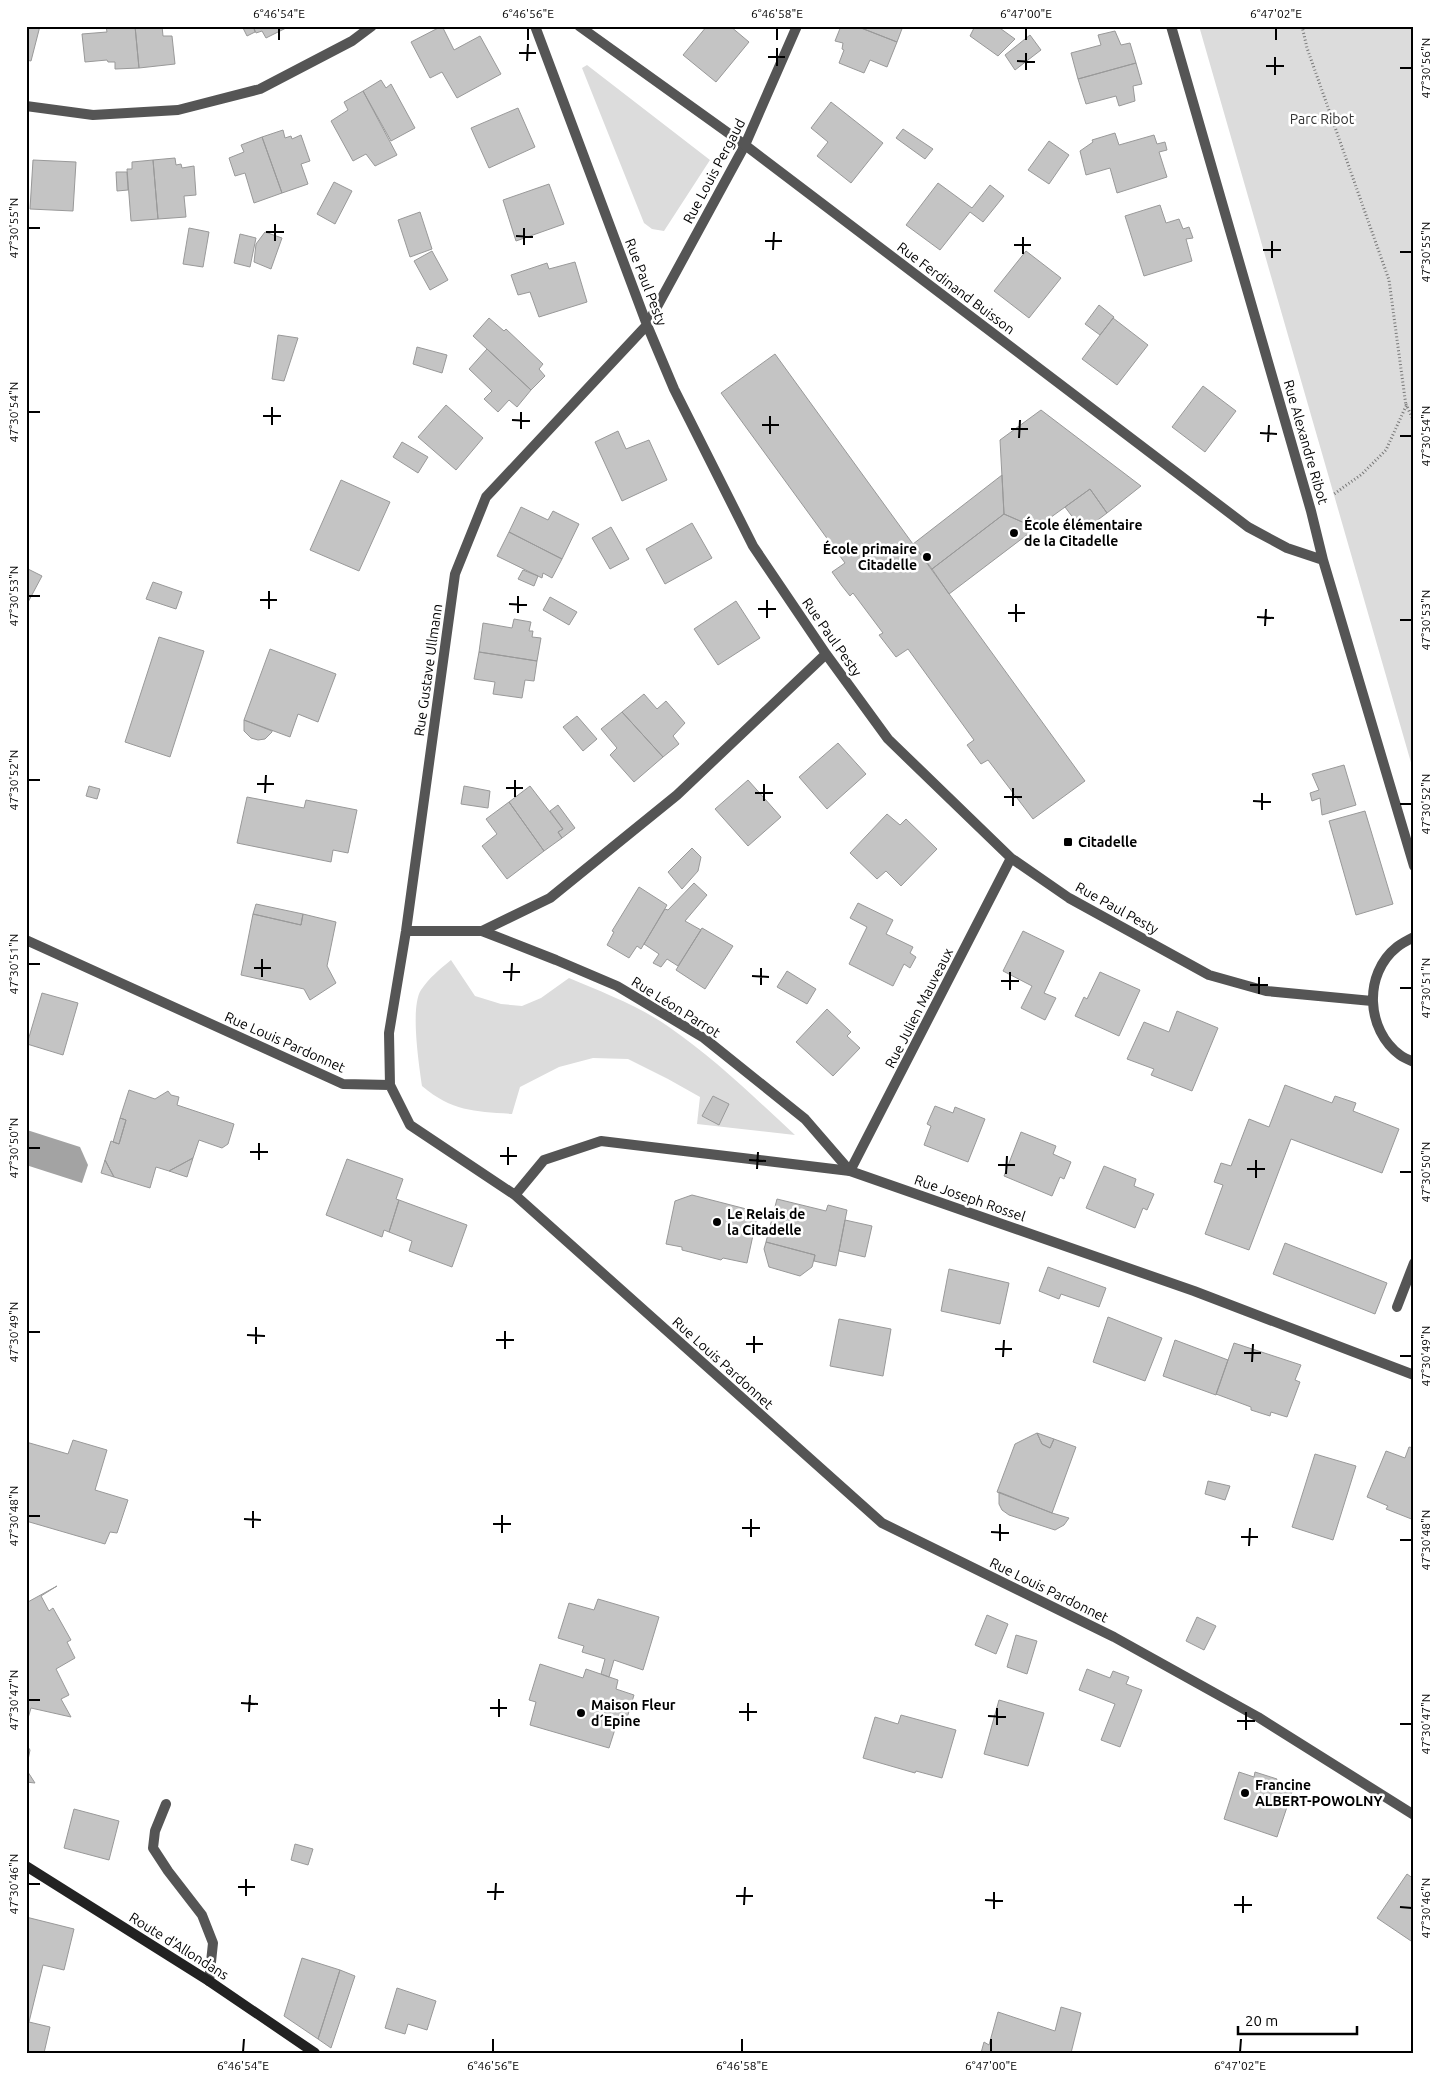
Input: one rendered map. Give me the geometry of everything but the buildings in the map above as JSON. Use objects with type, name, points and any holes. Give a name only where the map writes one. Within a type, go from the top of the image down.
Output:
[{"type":"main road","name":"Route d'Allondans","points":[[26,1866],[209,1980],[315,2053]]},
{"type":"street","points":[[26,106],[92,115],[178,110],[260,89],[352,41],[372,26]]},
{"type":"street","name":"Rue Paul Pesty","points":[[535,26],[647,325],[674,389],[753,546],[826,654],[888,739],[1011,858],[1069,898],[1210,975],[1266,991],[1372,1001]]},
{"type":"street","name":"Rue Ferdinand Buisson","points":[[579,26],[745,145],[1248,527],[1287,548],[1323,560]]},
{"type":"street","name":"Rue Louis Pergaud","points":[[647,325],[745,145],[797,26]]},
{"type":"street","name":"Rue Alexandre Ribot","points":[[1171,26],[1311,511],[1323,560],[1414,866]]},
{"type":"street","name":"Rue Gustave Ullmann","points":[[390,1085],[389,1033],[406,931],[455,574],[486,497],[647,325]]},
{"type":"street","name":"Rue Léon Parrot","points":[[482,931],[550,898],[677,795],[826,654]]},
{"type":"street","name":"Rue Julien Mauveaux","points":[[850,1171],[1011,858]]},
{"type":"street","name":"Rue Léon Parrot","points":[[406,931],[482,931],[617,986],[704,1038],[805,1120],[850,1171]]},
{"type":"street","points":[[1414,937],[1397,947],[1383,963],[1375,981],[1372,1001],[1376,1022],[1386,1040],[1400,1055],[1414,1062]]},
{"type":"street","name":"Rue Louis Pardonnet","points":[[26,940],[344,1084],[390,1085],[410,1125],[515,1194],[882,1524],[1114,1637],[1241,1707],[1414,1815]]},
{"type":"street","name":"Rue Joseph Rossel","points":[[515,1194],[544,1160],[601,1141],[850,1171],[1194,1291],[1414,1375]]},
{"type":"street","points":[[1396,1307],[1414,1263]]},
{"type":"street","points":[[166,1804],[156,1831],[153,1848],[202,1915],[213,1943],[209,1980]]},
{"type":"path","points":[[1302,26],[1307,48],[1389,280],[1406,406],[1386,450],[1362,474],[1311,511]]},
{"type":"path","points":[[1405,401],[1414,422]]},
{"type":"green space","name":"Parc Ribot","points":[[1199,26],[1414,26],[1414,773]]},
{"type":"green space","points":[[587,65],[710,160],[664,231],[652,229],[644,223],[582,68]]},
{"type":"green space","points":[[451,960],[475,996],[501,1004],[522,1006],[541,998],[569,978],[633,1006],[657,1019],[686,1039],[734,1078],[795,1135],[697,1124],[700,1097],[628,1059],[593,1058],[559,1067],[520,1087],[512,1114],[464,1109],[444,1101],[422,1086],[416,1036],[416,1009],[421,990]]},
{"type":"shaded area","points":[[27,1130],[80,1147],[88,1165],[82,1183],[26,1165]]},
{"type":"place","name":"École élémentaire de la Citadelle","points":[[1014,533]]},
{"type":"place","name":"École primaire Citadelle","points":[[927,557]]},
{"type":"place","name":"Citadelle","points":[[1068,842]]},
{"type":"place","name":"Le Relais de la Citadelle","points":[[717,1222]]},
{"type":"place","name":"Maison Fleur d´Epine","points":[[581,1713]]},
{"type":"place","name":"Francine ALBERT-POWOLNY","points":[[1245,1793]]}]
